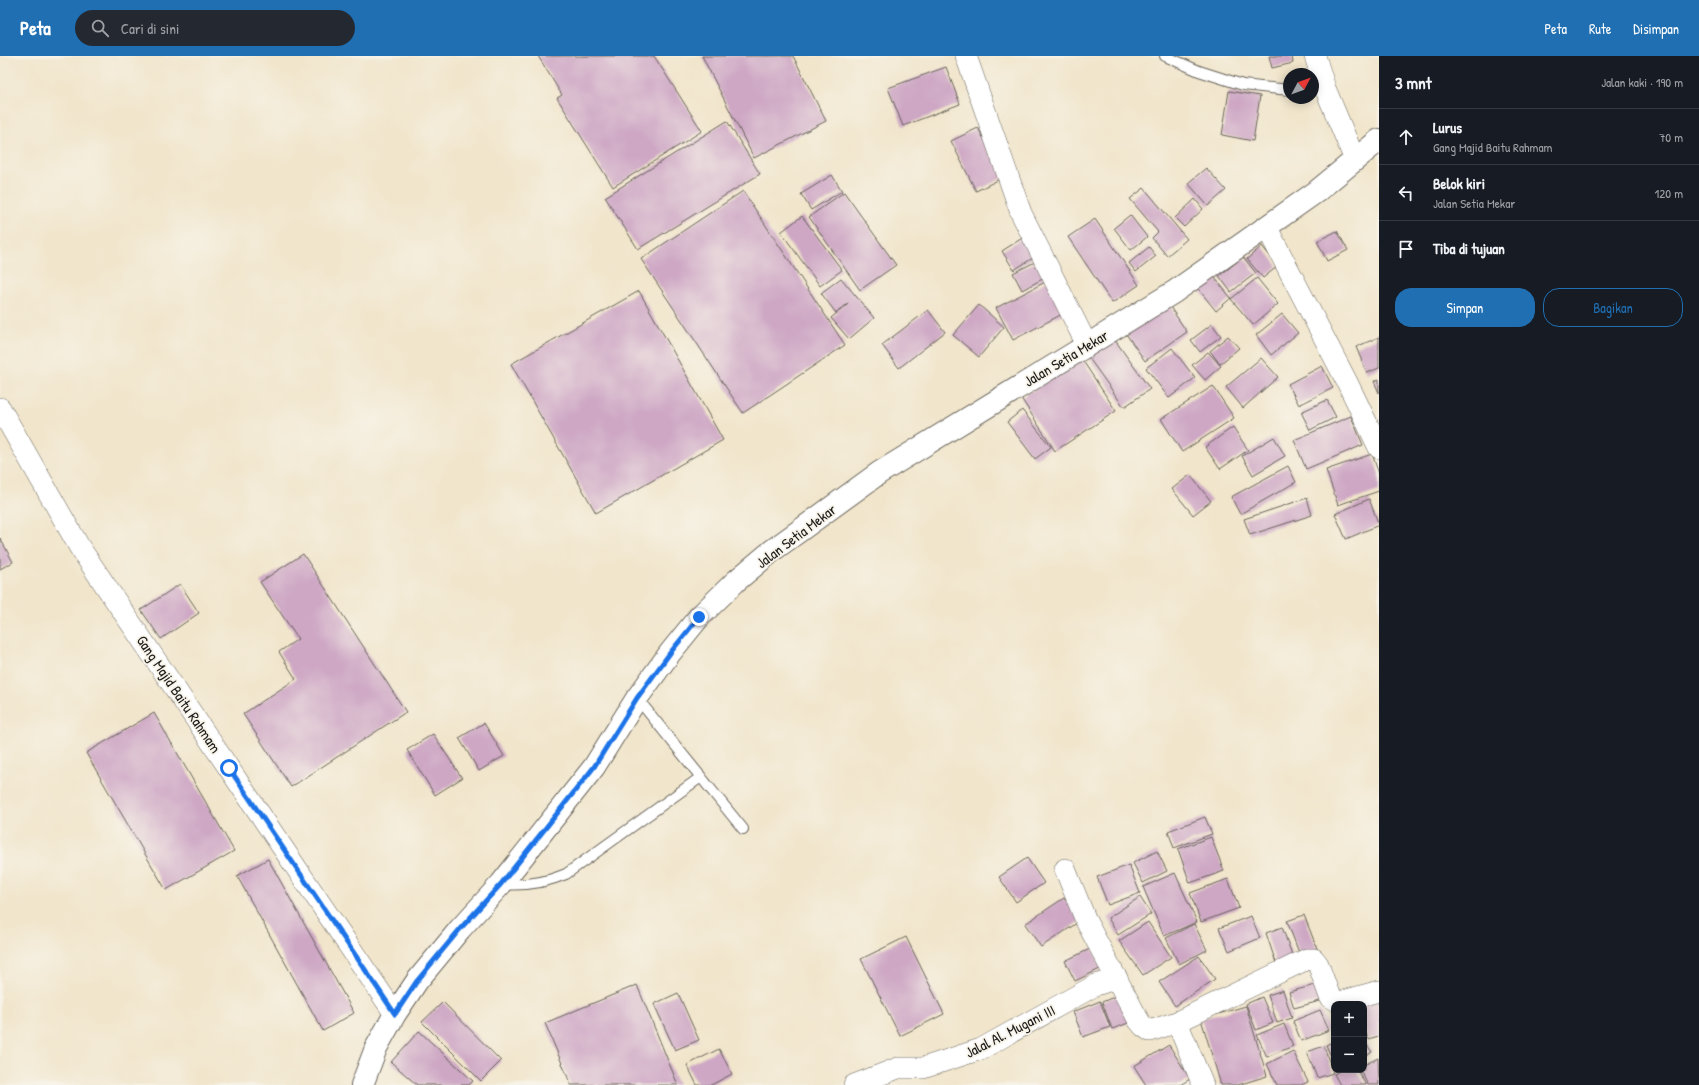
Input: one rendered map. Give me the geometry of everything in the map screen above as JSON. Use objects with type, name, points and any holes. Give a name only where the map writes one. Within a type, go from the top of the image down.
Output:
[{"type":"street","points":[[966,56],[1020,213],[1087,345]]},
{"type":"street","points":[[1315,56],[1316,68]]},
{"type":"street","points":[[1319,88],[1355,160]]},
{"type":"street","name":"Jalan Setia Mekar","points":[[362,1085],[376,1048],[395,1014],[422,975],[460,929],[501,884],[594,767],[637,698],[670,653],[699,617],[736,582],[773,550],[879,473],[1174,292],[1267,228],[1316,192],[1379,140]]},
{"type":"street","points":[[1267,228],[1347,382],[1379,448]]},
{"type":"street","name":"Gang Majid Baitu Rahmam","points":[[0,408],[80,548],[395,1014]]},
{"type":"street","points":[[1065,869],[1087,924],[1143,1026],[1150,1031],[1177,1022],[1307,959],[1314,959],[1318,964],[1330,997],[1334,1000],[1339,1002],[1379,991]]},
{"type":"street","name":"Jalal Al. Mugani III","points":[[854,1085],[898,1068],[923,1068],[981,1049],[1096,986],[1117,978]]},
{"type":"street","points":[[1177,1022],[1203,1085]]},
{"type":"lane","points":[[1165,56],[1199,71],[1243,85],[1283,89]]},
{"type":"lane","points":[[637,698],[743,830]]},
{"type":"lane","points":[[501,884],[515,886],[551,880],[566,874],[701,777]]},
{"type":"building","points":[[538,56],[654,56],[702,131],[613,187],[557,98],[562,95]]},
{"type":"building","points":[[702,56],[793,56],[826,121],[754,158]]},
{"type":"building","points":[[1269,56],[1292,56],[1293,63],[1272,68]]},
{"type":"building","points":[[946,67],[960,104],[903,126],[888,88]]},
{"type":"building","points":[[1229,91],[1260,96],[1253,141],[1222,135]]},
{"type":"building","points":[[727,121],[760,174],[638,249],[605,197]]},
{"type":"building","points":[[978,128],[1004,177],[976,191],[951,141]]},
{"type":"building","points":[[1206,168],[1226,190],[1208,206],[1188,183]]},
{"type":"building","points":[[832,175],[842,191],[811,210],[801,194]]},
{"type":"building","points":[[1144,188],[1187,239],[1167,256],[1152,238],[1158,232],[1130,199]]},
{"type":"building","points":[[743,191],[845,345],[743,413],[641,259]]},
{"type":"building","points":[[844,192],[896,265],[860,290],[809,217]]},
{"type":"building","points":[[1195,199],[1203,209],[1184,227],[1175,218]]},
{"type":"building","points":[[1130,215],[1147,237],[1131,250],[1114,228]]},
{"type":"building","points":[[802,216],[842,270],[820,286],[781,232]]},
{"type":"building","points":[[1095,219],[1139,285],[1112,303],[1068,237]]},
{"type":"building","points":[[1337,231],[1348,250],[1327,261],[1317,241]]},
{"type":"building","points":[[1027,235],[1039,254],[1014,270],[1002,251]]},
{"type":"building","points":[[1262,246],[1278,266],[1263,278],[1247,259]]},
{"type":"building","points":[[1149,247],[1156,256],[1136,272],[1129,263]]},
{"type":"building","points":[[1243,257],[1256,273],[1231,292],[1219,276]]},
{"type":"building","points":[[1041,259],[1050,275],[1022,290],[1013,273]]},
{"type":"building","points":[[1211,273],[1231,298],[1216,311],[1196,286]]},
{"type":"building","points":[[841,278],[874,318],[849,339],[831,318],[849,303],[836,313],[821,293]]},
{"type":"building","points":[[1257,278],[1278,304],[1253,325],[1231,299]]},
{"type":"building","points":[[1051,279],[1068,311],[1013,340],[996,308]]},
{"type":"building","points":[[639,291],[723,440],[596,513],[511,364]]},
{"type":"building","points":[[1166,301],[1187,332],[1145,361],[1124,331]]},
{"type":"building","points":[[979,305],[1004,327],[979,357],[953,335]]},
{"type":"building","points":[[928,310],[945,332],[899,368],[882,345]]},
{"type":"building","points":[[1282,314],[1298,333],[1271,355],[1256,335]]},
{"type":"building","points":[[1212,324],[1221,336],[1200,352],[1191,340]]},
{"type":"building","points":[[1112,336],[1150,389],[1124,407],[1086,354]]},
{"type":"building","points":[[1228,336],[1239,348],[1220,364],[1210,351]]},
{"type":"building","points":[[1379,337],[1379,368],[1367,373],[1356,347]]},
{"type":"building","points":[[1172,348],[1195,378],[1169,398],[1146,368]]},
{"type":"building","points":[[1208,352],[1221,366],[1205,380],[1192,365]]},
{"type":"building","points":[[1081,358],[1116,411],[1055,451],[1021,398]]},
{"type":"building","points":[[1261,358],[1278,377],[1243,408],[1226,387]]},
{"type":"building","points":[[1322,366],[1333,388],[1299,405],[1288,384]]},
{"type":"building","points":[[1379,379],[1379,393],[1374,381]]},
{"type":"building","points":[[1213,386],[1234,418],[1182,452],[1161,419]]},
{"type":"building","points":[[1327,400],[1336,417],[1310,430],[1301,412]]},
{"type":"building","points":[[1022,410],[1051,447],[1035,459],[1007,422]]},
{"type":"building","points":[[1351,416],[1363,445],[1306,469],[1294,440]]},
{"type":"building","points":[[1233,427],[1248,450],[1220,469],[1205,447]]},
{"type":"building","points":[[1274,437],[1285,456],[1253,475],[1242,456]]},
{"type":"building","points":[[1372,454],[1379,474],[1379,491],[1338,505],[1326,470]]},
{"type":"building","points":[[1288,466],[1296,482],[1240,514],[1231,497]]},
{"type":"building","points":[[1190,475],[1211,501],[1193,515],[1172,489]]},
{"type":"building","points":[[1307,498],[1312,515],[1250,535],[1244,519]]},
{"type":"building","points":[[1369,499],[1379,525],[1346,539],[1335,514]]},
{"type":"building","points":[[0,538],[13,562],[0,569]]},
{"type":"building","points":[[303,554],[406,712],[291,787],[243,714],[296,679],[279,652],[298,639],[260,582]]},
{"type":"building","points":[[180,584],[199,613],[161,639],[141,610]]},
{"type":"building","points":[[154,713],[234,851],[166,890],[86,753]]},
{"type":"building","points":[[484,723],[504,756],[479,771],[459,738]]},
{"type":"building","points":[[433,734],[462,778],[435,795],[407,750]]},
{"type":"building","points":[[1205,817],[1212,834],[1174,848],[1168,831]]},
{"type":"building","points":[[1211,837],[1224,871],[1190,883],[1178,849]]},
{"type":"building","points":[[1157,851],[1167,871],[1143,883],[1133,863]]},
{"type":"building","points":[[1027,858],[1044,883],[1016,902],[999,877]]},
{"type":"building","points":[[268,859],[354,1013],[323,1031],[237,876]]},
{"type":"building","points":[[1129,865],[1140,893],[1108,905],[1097,877]]},
{"type":"building","points":[[1175,873],[1197,922],[1164,936],[1143,887]]},
{"type":"building","points":[[1228,879],[1239,908],[1201,922],[1190,893]]},
{"type":"building","points":[[1140,897],[1151,914],[1118,935],[1108,918]]},
{"type":"building","points":[[1064,898],[1080,921],[1041,947],[1025,924]]},
{"type":"building","points":[[1304,915],[1318,951],[1301,958],[1287,921]]},
{"type":"building","points":[[1251,916],[1260,938],[1229,951],[1219,928]]},
{"type":"building","points":[[1148,922],[1171,957],[1143,975],[1119,941]]},
{"type":"building","points":[[1194,924],[1207,950],[1179,964],[1166,938]]},
{"type":"building","points":[[1282,927],[1294,960],[1277,966],[1266,933]]},
{"type":"building","points":[[906,937],[944,1014],[900,1036],[861,959]]},
{"type":"building","points":[[1092,948],[1102,968],[1075,981],[1065,961]]},
{"type":"building","points":[[1199,956],[1215,979],[1175,1006],[1159,982]]},
{"type":"building","points":[[1322,983],[1327,999],[1294,1008],[1289,992]]},
{"type":"building","points":[[637,985],[678,1085],[571,1085],[545,1023]]},
{"type":"building","points":[[1283,990],[1292,1018],[1277,1023],[1268,995]]},
{"type":"building","points":[[678,993],[699,1040],[675,1050],[654,1004]]},
{"type":"building","points":[[1123,993],[1134,1021],[1112,1029],[1102,1002]]},
{"type":"building","points":[[1379,994],[1379,1036],[1368,1039],[1367,1036],[1367,1002]]},
{"type":"building","points":[[1262,997],[1273,1023],[1256,1030],[1246,1004]]},
{"type":"building","points":[[1100,1001],[1110,1027],[1083,1037],[1073,1012]]},
{"type":"building","points":[[443,1002],[501,1061],[481,1081],[422,1022]]},
{"type":"building","points":[[1246,1006],[1267,1076],[1238,1085],[1221,1085],[1201,1019]]},
{"type":"building","points":[[1320,1010],[1329,1030],[1301,1041],[1293,1021]]},
{"type":"building","points":[[1284,1024],[1293,1046],[1267,1057],[1257,1035]]},
{"type":"building","points":[[419,1031],[473,1081],[469,1085],[417,1085],[391,1062]]},
{"type":"building","points":[[1331,1042],[1331,1056],[1326,1045]]},
{"type":"building","points":[[1169,1045],[1190,1079],[1180,1085],[1146,1085],[1134,1066]]},
{"type":"building","points":[[1367,1045],[1372,1052],[1367,1055]]},
{"type":"building","points":[[1324,1046],[1331,1067],[1331,1073],[1333,1073],[1317,1078],[1307,1052]]},
{"type":"building","points":[[719,1049],[732,1074],[711,1085],[697,1085],[687,1065]]},
{"type":"building","points":[[1293,1051],[1308,1082],[1301,1085],[1277,1085],[1267,1064]]},
{"type":"building","points":[[1378,1058],[1379,1085],[1368,1085],[1362,1073],[1367,1073],[1367,1064]]},
{"type":"building","points":[[1359,1073],[1366,1085],[1340,1085],[1334,1074]]},
{"type":"route","points":[[229,768],[395,1014],[417,981],[460,929],[501,884],[594,767],[637,698],[699,617]]}]
